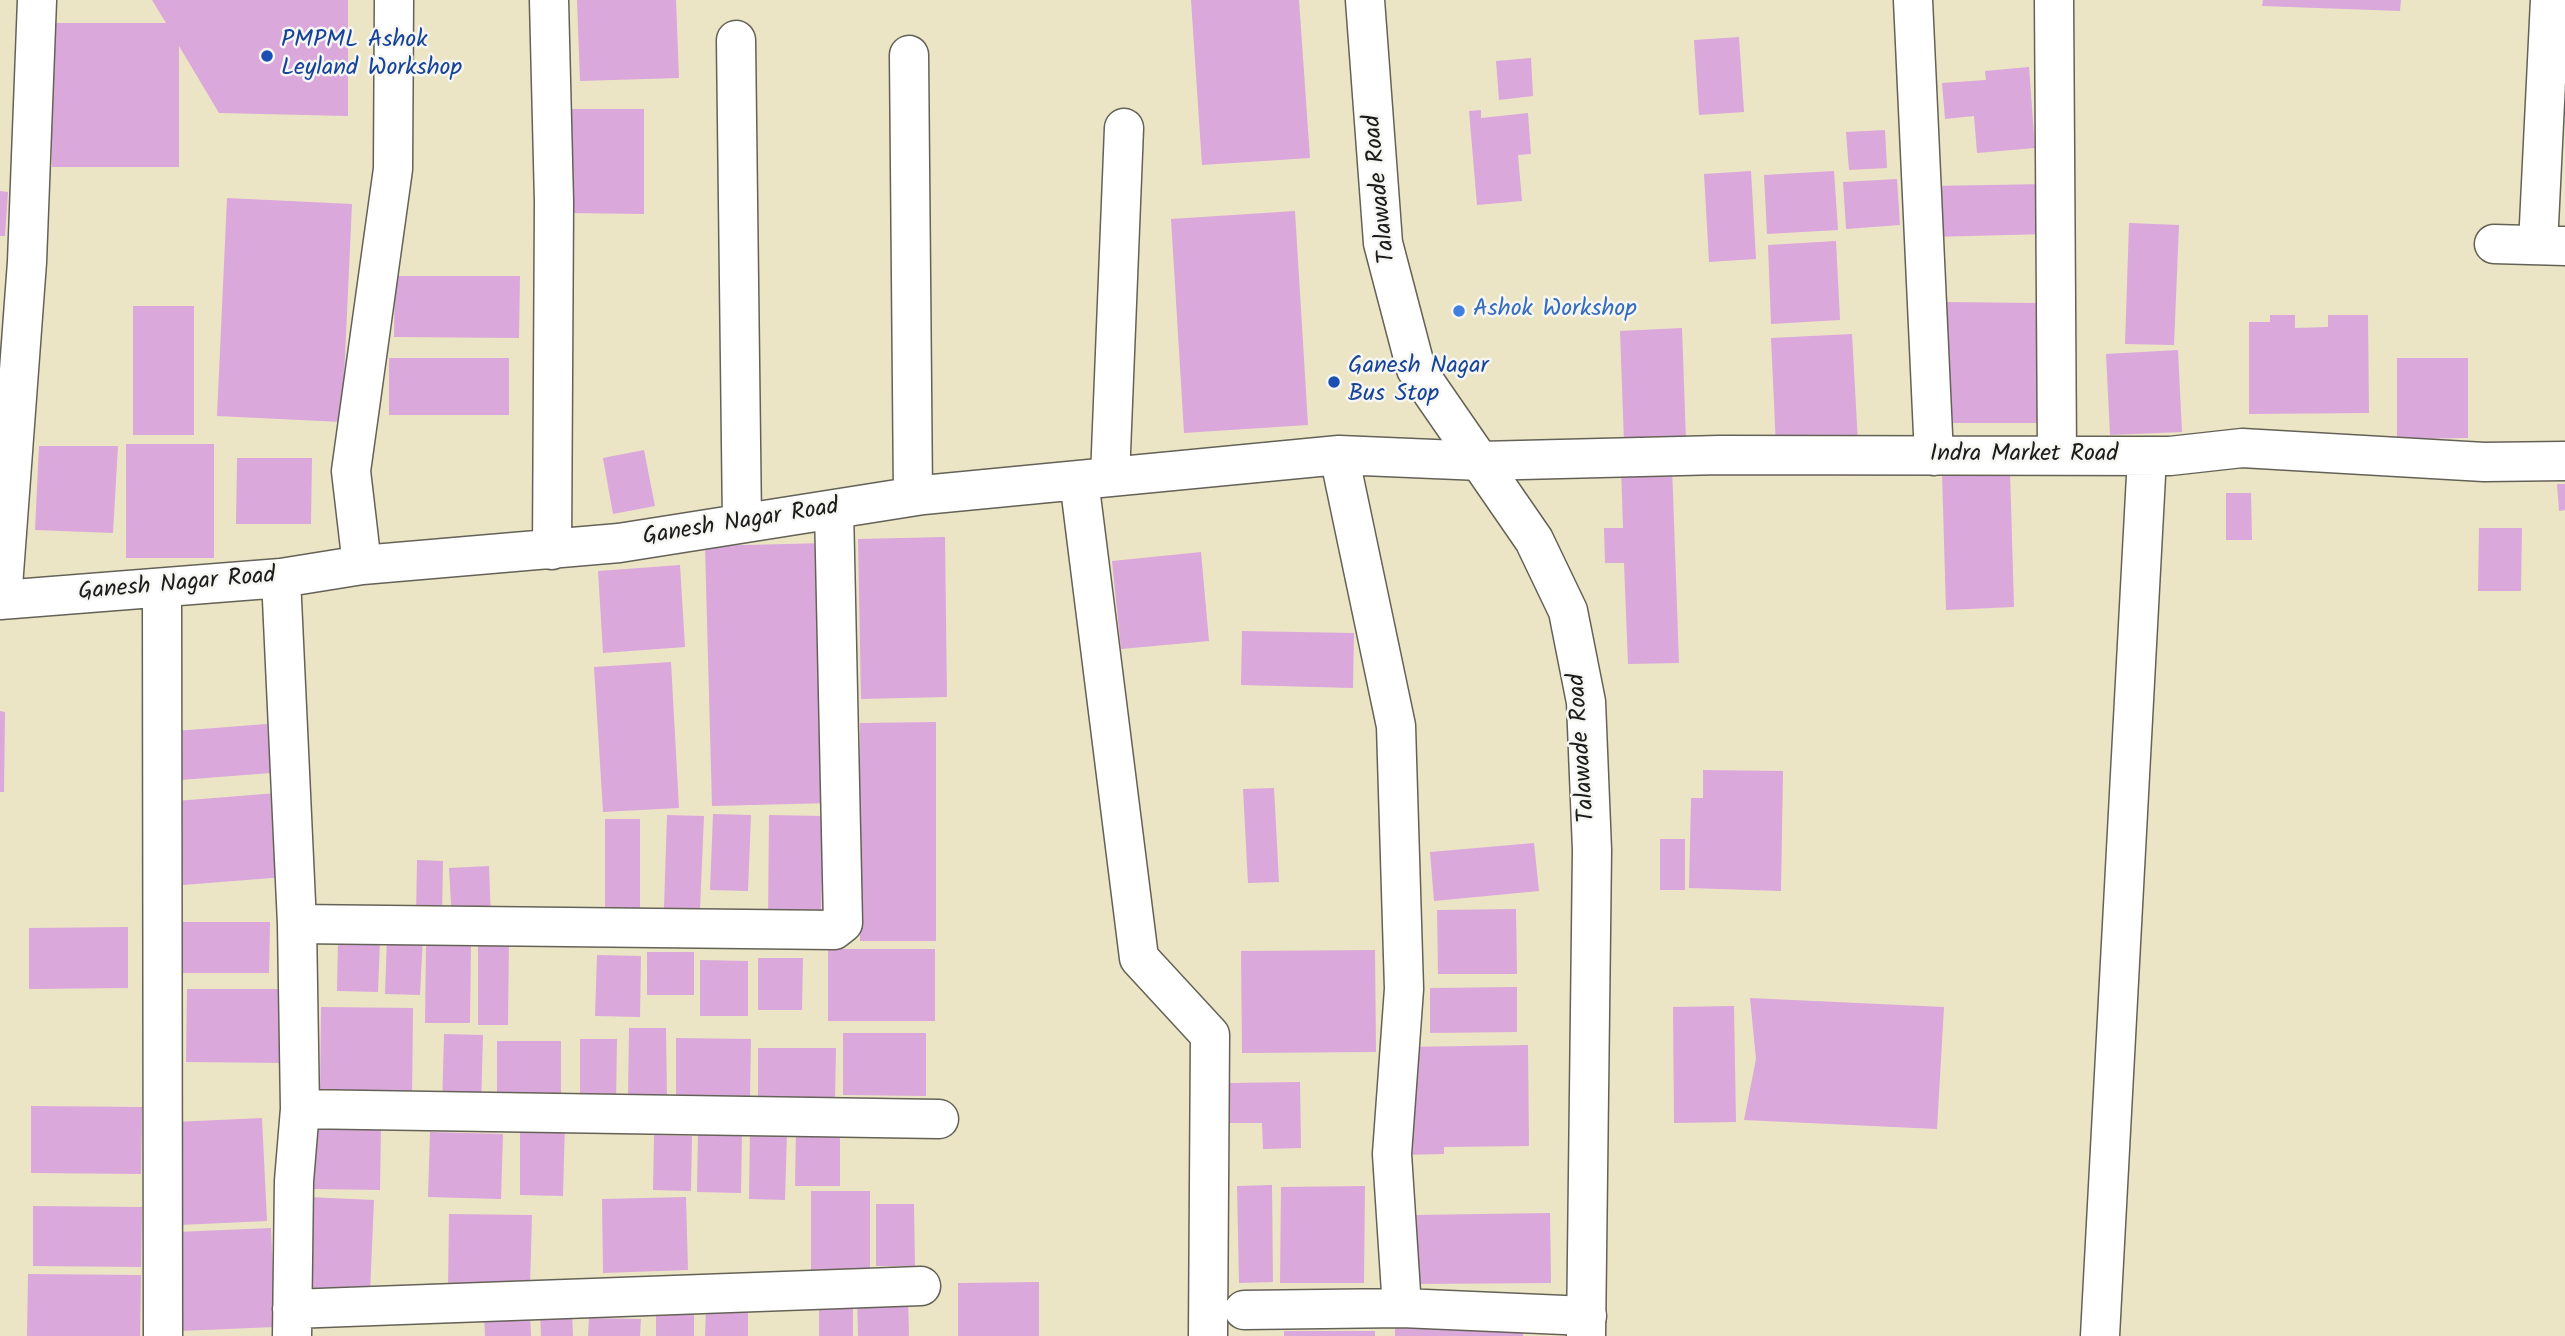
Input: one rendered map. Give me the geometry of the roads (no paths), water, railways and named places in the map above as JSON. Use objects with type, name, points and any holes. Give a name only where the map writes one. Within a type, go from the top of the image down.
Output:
[{"type":"street","points":[[1,600],[27,262],[37,0]]},
{"type":"street","points":[[362,565],[351,471],[393,169],[394,0]]},
{"type":"street","points":[[549,0],[554,202],[552,550]]},
{"type":"street","name":"Talawade Road","points":[[1365,0],[1383,243],[1416,369],[1534,540],[1568,611],[1586,702],[1592,850],[1587,1326]]},
{"type":"street","points":[[1913,0],[1934,456]]},
{"type":"street","points":[[2054,0],[2057,454]]},
{"type":"street","points":[[2494,244],[2551,246],[2550,0]]},
{"type":"street","points":[[736,40],[743,523]]},
{"type":"street","points":[[909,55],[913,496]]},
{"type":"street","points":[[1124,128],[1095,478],[1139,958],[1210,1035],[1208,1336]]},
{"type":"street","name":"Indra Market Road","points":[[1481,461],[1720,455],[2057,454],[2147,457],[2242,448],[2484,462],[2565,461]]},
{"type":"street","points":[[1339,455],[1396,726],[1404,989],[1392,1154],[1402,1308]]},
{"type":"street","name":"Ganesh Nagar Road","points":[[1,600],[281,578],[362,565],[552,550],[913,496],[1339,455],[1481,461]]},
{"type":"street","points":[[2100,1336],[2147,457]]},
{"type":"street","points":[[297,924],[834,930],[843,923],[834,509]]},
{"type":"street","points":[[281,578],[297,924],[300,1109],[294,1181],[292,1323],[921,1286]]},
{"type":"street","points":[[162,588],[163,1336]]},
{"type":"street","points":[[300,1109],[939,1119]]},
{"type":"street","points":[[1244,1310],[1402,1308],[1587,1326]]},
{"type":"place","name":"PMPML Ashok Leyland Workshop","points":[[267,56]]},
{"type":"place","name":"Ashok Workshop","points":[[1459,311]]},
{"type":"place","name":"Ganesh Nagar Bus Stop","points":[[1334,382]]}]
